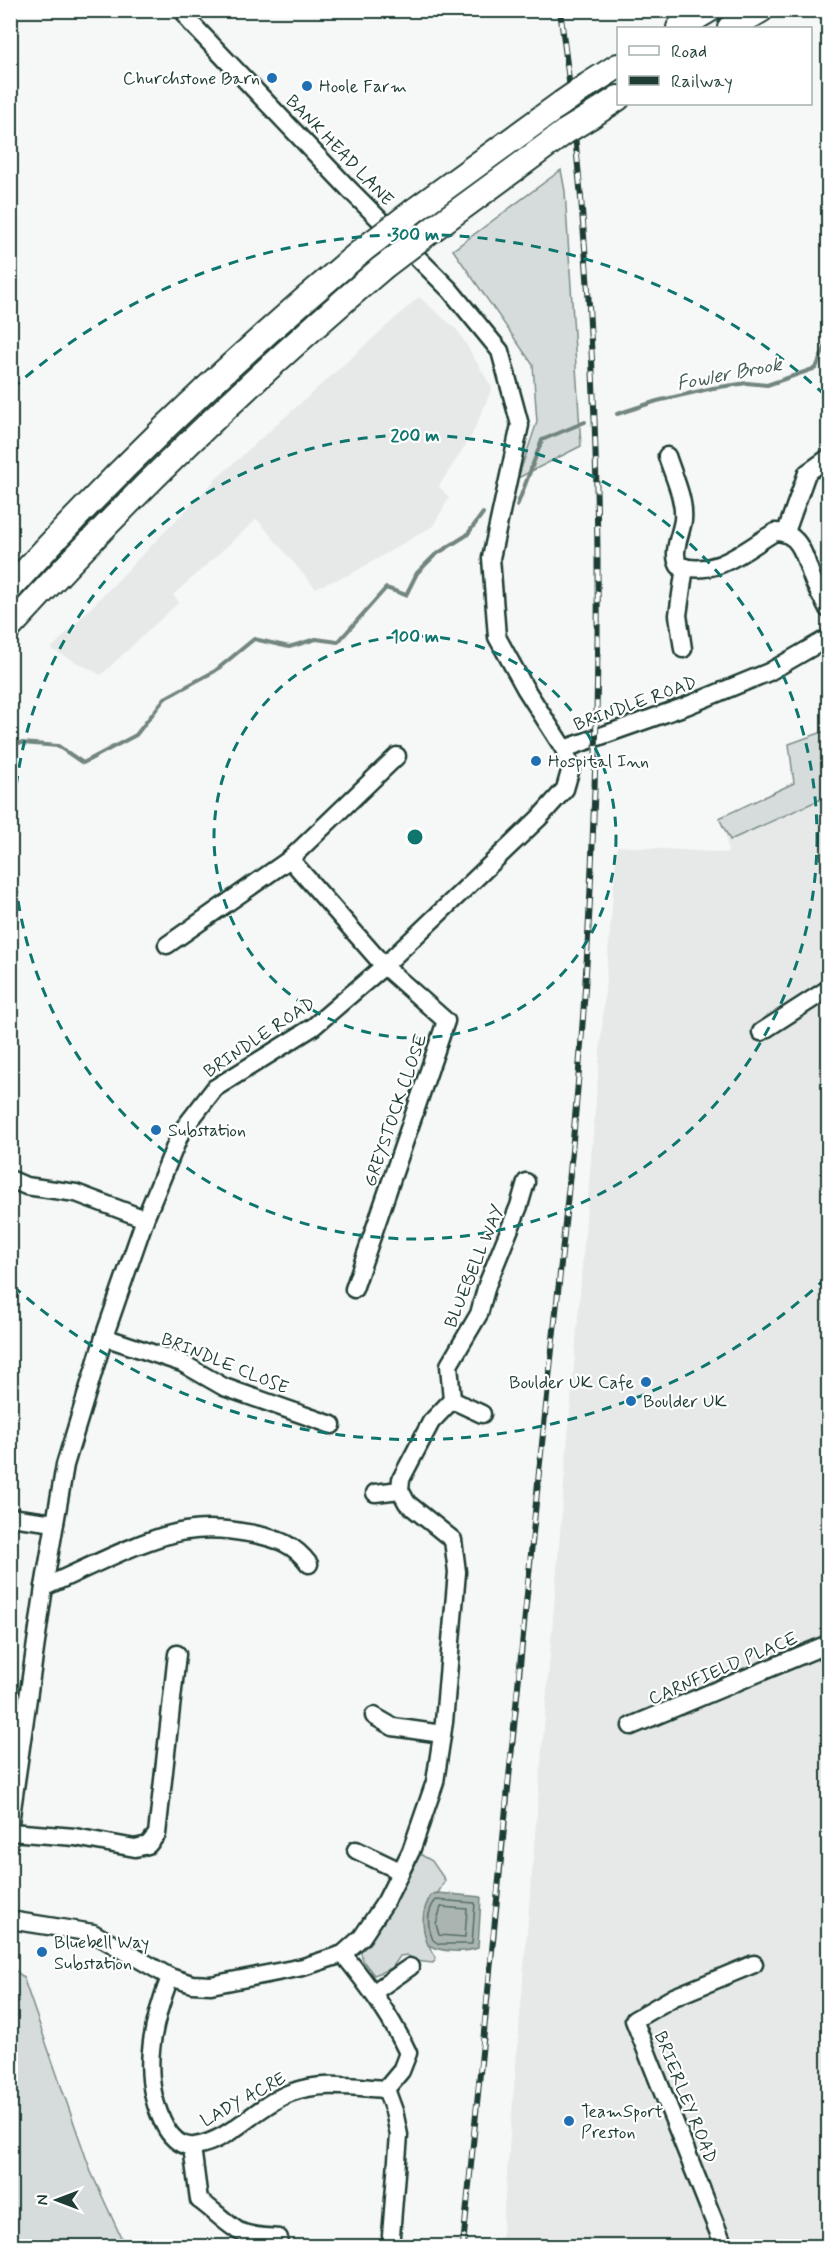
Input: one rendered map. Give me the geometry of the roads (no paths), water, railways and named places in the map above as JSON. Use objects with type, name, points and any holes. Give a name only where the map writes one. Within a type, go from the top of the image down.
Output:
[{"type":"highway","points":[[681,27],[709,10]]},
{"type":"highway","points":[[732,27],[761,10]]},
{"type":"highway","points":[[10,588],[124,468],[190,403],[273,327],[364,249],[415,210],[562,103],[617,67]]},
{"type":"highway","points":[[10,627],[180,449],[259,375],[382,268],[566,132],[617,99]]},
{"type":"street","name":"BANK HEAD LANE","points":[[183,10],[191,22],[341,180],[450,290],[500,351],[520,425],[491,558],[497,637],[525,688],[564,749]]},
{"type":"street","points":[[667,456],[682,505],[683,519],[676,560],[679,566],[719,567],[775,532],[786,532],[792,536],[805,556],[813,580],[828,609]]},
{"type":"street","points":[[786,532],[807,473],[828,458]]},
{"type":"street","points":[[683,649],[678,615],[685,567]]},
{"type":"street","name":"BRINDLE ROAD","points":[[10,1823],[44,1587],[65,1465],[104,1337],[145,1219],[181,1132],[215,1088],[313,1027],[384,966],[539,818],[565,789],[571,768],[564,749],[686,706],[759,676],[828,638]]},
{"type":"street","points":[[167,945],[290,860],[397,756]]},
{"type":"street","points":[[290,860],[384,966]]},
{"type":"street","name":"GREYSTOCK CLOSE","points":[[354,1289],[446,1021],[384,966]]},
{"type":"street","points":[[761,1032],[828,989]]},
{"type":"street","points":[[10,1179],[26,1186],[76,1193],[145,1219]]},
{"type":"street","name":"BLUEBELL WAY","points":[[452,1400],[449,1365],[479,1314],[487,1285],[519,1206],[526,1182]]},
{"type":"street","name":"BRINDLE CLOSE","points":[[104,1337],[182,1363],[224,1387],[332,1425]]},
{"type":"street","points":[[10,1920],[93,1933],[170,1977],[192,1984],[211,1985],[303,1967],[343,1954],[362,1937],[386,1901],[429,1804],[435,1782],[442,1734],[457,1572],[453,1540],[408,1503],[400,1490],[400,1479],[430,1422],[452,1400],[482,1414]]},
{"type":"street","points":[[375,1493],[400,1490]]},
{"type":"street","points":[[10,1517],[55,1523]]},
{"type":"street","points":[[44,1587],[138,1547],[183,1531],[205,1529],[224,1529],[291,1544],[309,1564]]},
{"type":"street","name":"CARNFIELD PLACE","points":[[631,1726],[828,1644]]},
{"type":"street","points":[[10,1832],[75,1837],[135,1848],[148,1845],[157,1834],[177,1654]]},
{"type":"street","points":[[374,1716],[393,1727],[442,1734]]},
{"type":"street","points":[[356,1850],[400,1871]]},
{"type":"street","points":[[343,1954],[374,1992],[396,2027],[408,2053],[401,2071],[386,2089],[399,2135],[391,2236]]},
{"type":"street","name":"BRIERLEY ROAD","points":[[724,2247],[633,2020],[674,1997],[754,1964]]},
{"type":"street","points":[[374,1992],[410,1967]]},
{"type":"street","name":"LADY ACRE","points":[[170,1977],[160,2003],[149,2056],[150,2083],[156,2110],[168,2132],[178,2143],[192,2147],[214,2141],[289,2093],[319,2086],[386,2089]]},
{"type":"street","name":"LADY ACRE","points":[[192,2147],[194,2179],[199,2200],[220,2214],[238,2231],[253,2236],[279,2238]]},
{"type":"water","points":[[438,1893],[481,1897],[478,1948],[453,1951],[428,1945],[423,1925],[425,1907],[431,1895]]},
{"type":"waterway","name":"Fowler Brook","points":[[617,414],[657,401],[713,388],[747,383],[767,385],[816,368],[828,340]]},
{"type":"waterway","name":"Fowler Brook","points":[[517,506],[542,440],[585,422]]},
{"type":"waterway","name":"Fowler Brook","points":[[10,742],[58,746],[83,763],[136,735],[165,698],[215,671],[254,639],[289,647],[316,639],[338,642],[386,588],[406,595],[417,573],[435,555],[467,535],[483,513]]},
{"type":"railway","points":[[463,2246],[572,1150],[583,1020],[593,838],[598,601],[592,364],[585,246],[560,10]]},
{"type":"place","name":"Churchstone Barn","points":[[272,78]]},
{"type":"place","name":"Hoole Farm","points":[[307,86]]},
{"type":"place","name":"Hospital Inn","points":[[536,761]]},
{"type":"place","name":"Substation","points":[[156,1130]]},
{"type":"place","name":"Boulder UK Cafe","points":[[646,1382]]},
{"type":"place","name":"Boulder UK","points":[[631,1401]]},
{"type":"place","name":"Bluebell Way Substation","points":[[42,1952]]},
{"type":"place","name":"TeamSport Preston","points":[[569,2121]]}]
